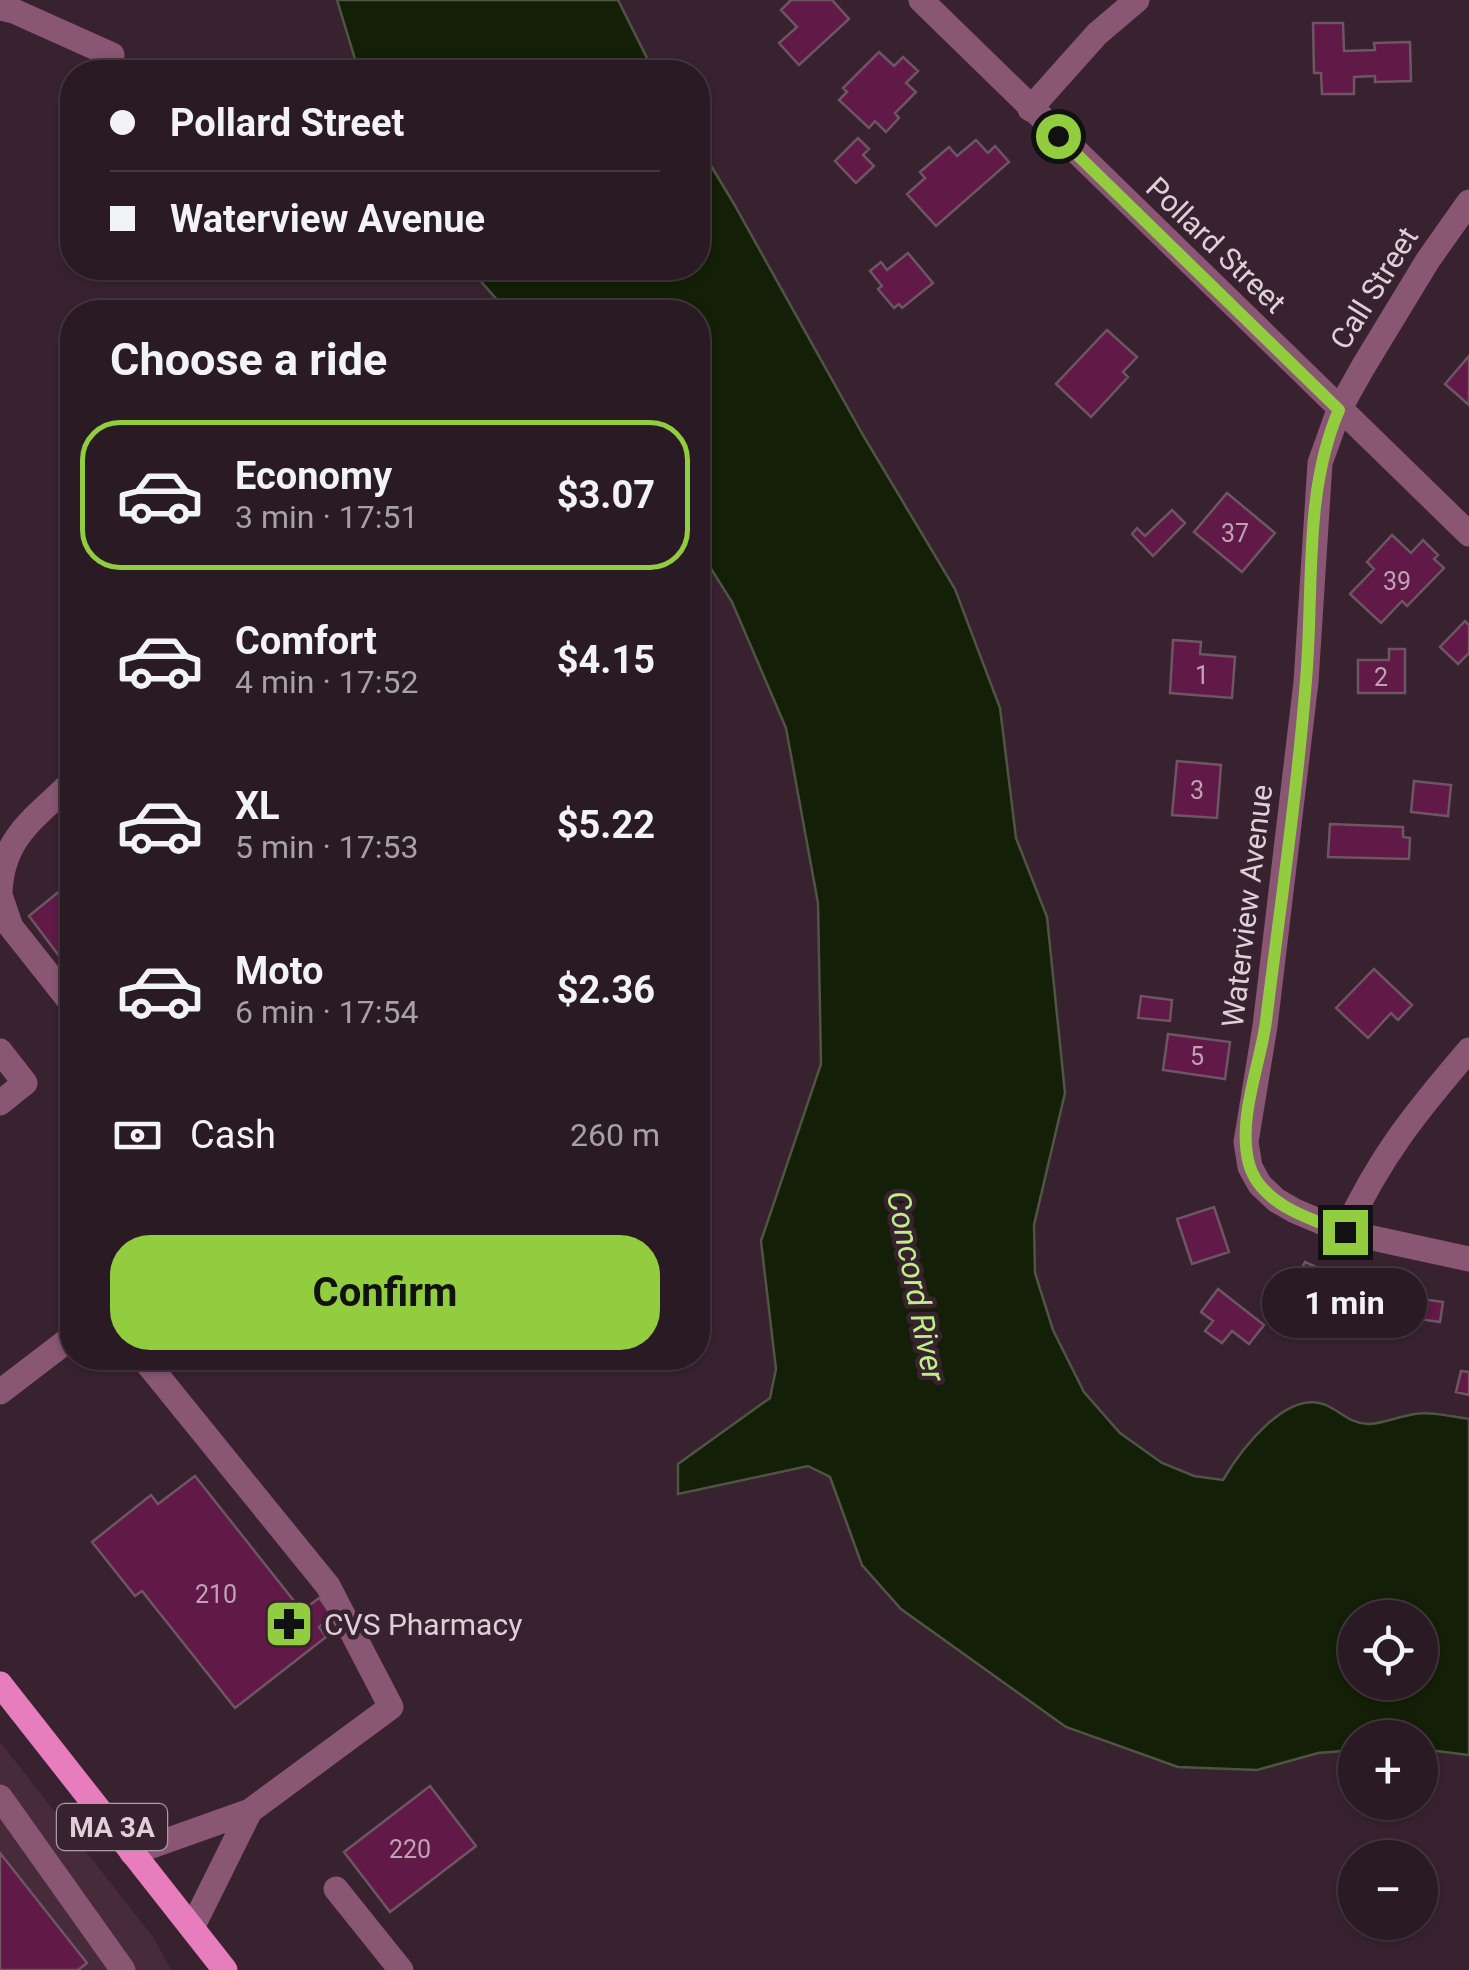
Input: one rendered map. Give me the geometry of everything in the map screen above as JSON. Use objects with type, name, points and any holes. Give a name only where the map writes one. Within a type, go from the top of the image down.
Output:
[{"type":"main road","name":"MA 3A","points":[[0,1684],[224,1970]]},
{"type":"street","name":"Pollard Street","points":[[921,0],[1469,534]]},
{"type":"street","points":[[1030,109],[1097,34],[1137,0]]},
{"type":"street","points":[[0,8],[32,9],[112,55]]},
{"type":"street","name":"Call Street","points":[[1339,410],[1428,260],[1469,202]]},
{"type":"street","name":"Waterview Avenue","points":[[1339,410],[1320,463],[1306,682],[1266,1026],[1246,1142],[1250,1167],[1260,1185],[1276,1200],[1316,1222],[1469,1259]]},
{"type":"street","points":[[60,794],[18,834],[1,866],[0,894],[12,927],[60,989]]},
{"type":"street","points":[[1345,1232],[1366,1188],[1404,1127],[1469,1050]]},
{"type":"street","points":[[0,1051],[26,1083],[0,1103]]},
{"type":"street","points":[[0,1392],[60,1345]]},
{"type":"street","points":[[132,1853],[250,1812],[391,1707],[328,1586],[153,1370]]},
{"type":"street","points":[[0,1797],[123,1970]]},
{"type":"street","points":[[192,1928],[250,1812]]},
{"type":"street","points":[[336,1890],[401,1970]]},
{"type":"shaded area","points":[[0,1742],[153,1937],[171,1970],[0,1970]]},
{"type":"water","points":[[337,0],[618,0],[648,60],[355,60]]},
{"type":"water","name":"Concord River","points":[[710,164],[955,589],[1000,708],[1016,838],[1047,917],[1065,1093],[1034,1225],[1035,1273],[1053,1330],[1084,1392],[1120,1433],[1162,1463],[1194,1476],[1223,1480],[1253,1439],[1297,1405],[1313,1402],[1328,1406],[1364,1424],[1422,1413],[1469,1419],[1469,1755],[1438,1751],[1438,1720],[1338,1720],[1338,1751],[1257,1770],[1178,1767],[1066,1727],[901,1609],[862,1565],[830,1477],[808,1466],[678,1494],[678,1464],[770,1398],[776,1369],[761,1241],[821,1064],[818,903],[786,728],[732,602],[710,567],[710,300],[497,300],[480,280],[710,280]]},
{"type":"building","points":[[791,0],[832,0],[849,19],[799,65],[779,43],[797,27],[781,10]]},
{"type":"building","points":[[1313,23],[1343,23],[1344,51],[1375,50],[1374,43],[1410,42],[1411,81],[1375,82],[1375,76],[1354,77],[1354,94],[1322,94],[1321,73],[1314,73]]},
{"type":"building","points":[[879,52],[894,66],[903,57],[918,71],[906,83],[916,92],[895,113],[899,118],[886,132],[875,121],[869,128],[839,100],[847,92],[843,88]]},
{"type":"building","points":[[858,138],[869,149],[863,155],[874,166],[856,183],[835,161]]},
{"type":"building","points":[[976,140],[988,153],[995,146],[1009,162],[936,226],[907,194],[925,178],[920,172],[949,147],[957,156]]},
{"type":"building","points":[[908,253],[933,283],[902,308],[899,304],[894,308],[878,289],[882,286],[870,271],[881,262],[887,270]]},
{"type":"building","points":[[1107,330],[1137,357],[1123,372],[1128,377],[1091,417],[1056,384]]},
{"type":"building","points":[[1469,356],[1469,405],[1445,384]]},
{"type":"building","points":[[1227,493],[1275,533],[1242,572],[1194,532]]},
{"type":"building","points":[[1172,510],[1185,523],[1153,556],[1132,534],[1137,528],[1145,536]]},
{"type":"building","points":[[1392,535],[1411,553],[1423,540],[1444,568],[1407,606],[1402,601],[1381,623],[1350,594],[1374,569],[1367,562]]},
{"type":"building","points":[[1465,621],[1469,625],[1469,653],[1458,664],[1440,647]]},
{"type":"building","points":[[1173,640],[1201,642],[1200,654],[1235,657],[1232,698],[1170,693]]},
{"type":"building","points":[[1389,649],[1405,649],[1405,693],[1358,693],[1358,660],[1389,660]]},
{"type":"building","points":[[1177,761],[1221,765],[1217,818],[1172,815]]},
{"type":"building","points":[[1414,781],[1451,785],[1448,816],[1411,812]]},
{"type":"building","points":[[1330,824],[1403,827],[1403,837],[1410,838],[1409,859],[1328,857]]},
{"type":"building","points":[[60,891],[60,957],[29,916]]},
{"type":"building","points":[[1374,969],[1412,1005],[1398,1020],[1391,1013],[1368,1038],[1336,1008]]},
{"type":"building","points":[[1141,996],[1172,1000],[1170,1021],[1138,1018]]},
{"type":"building","points":[[1168,1034],[1230,1042],[1225,1079],[1163,1070]]},
{"type":"building","points":[[1214,1207],[1229,1252],[1192,1264],[1177,1219]]},
{"type":"building","points":[[1305,1262],[1329,1273],[1316,1299],[1292,1287]]},
{"type":"building","points":[[1218,1289],[1264,1325],[1249,1344],[1232,1331],[1222,1343],[1205,1331],[1213,1321],[1201,1312]]},
{"type":"building","points":[[1422,1299],[1443,1302],[1440,1322],[1419,1319]]},
{"type":"building","points":[[1461,1371],[1469,1372],[1469,1395],[1456,1392]]},
{"type":"building","name":"CVS Pharmacy","points":[[195,1476],[302,1611],[319,1598],[333,1616],[319,1627],[326,1637],[235,1708],[142,1591],[135,1596],[92,1542],[151,1495],[158,1504]]},
{"type":"building","points":[[430,1786],[476,1846],[390,1912],[344,1852]]},
{"type":"building","points":[[0,1853],[87,1963],[78,1970],[0,1970]]},
{"type":"place","name":"CVS Pharmacy","points":[[289,1624]]},
{"type":"route","points":[[1058,136],[1339,410],[1320,463],[1306,682],[1266,1026],[1246,1142],[1250,1167],[1260,1185],[1276,1200],[1316,1222],[1345,1232]]}]
